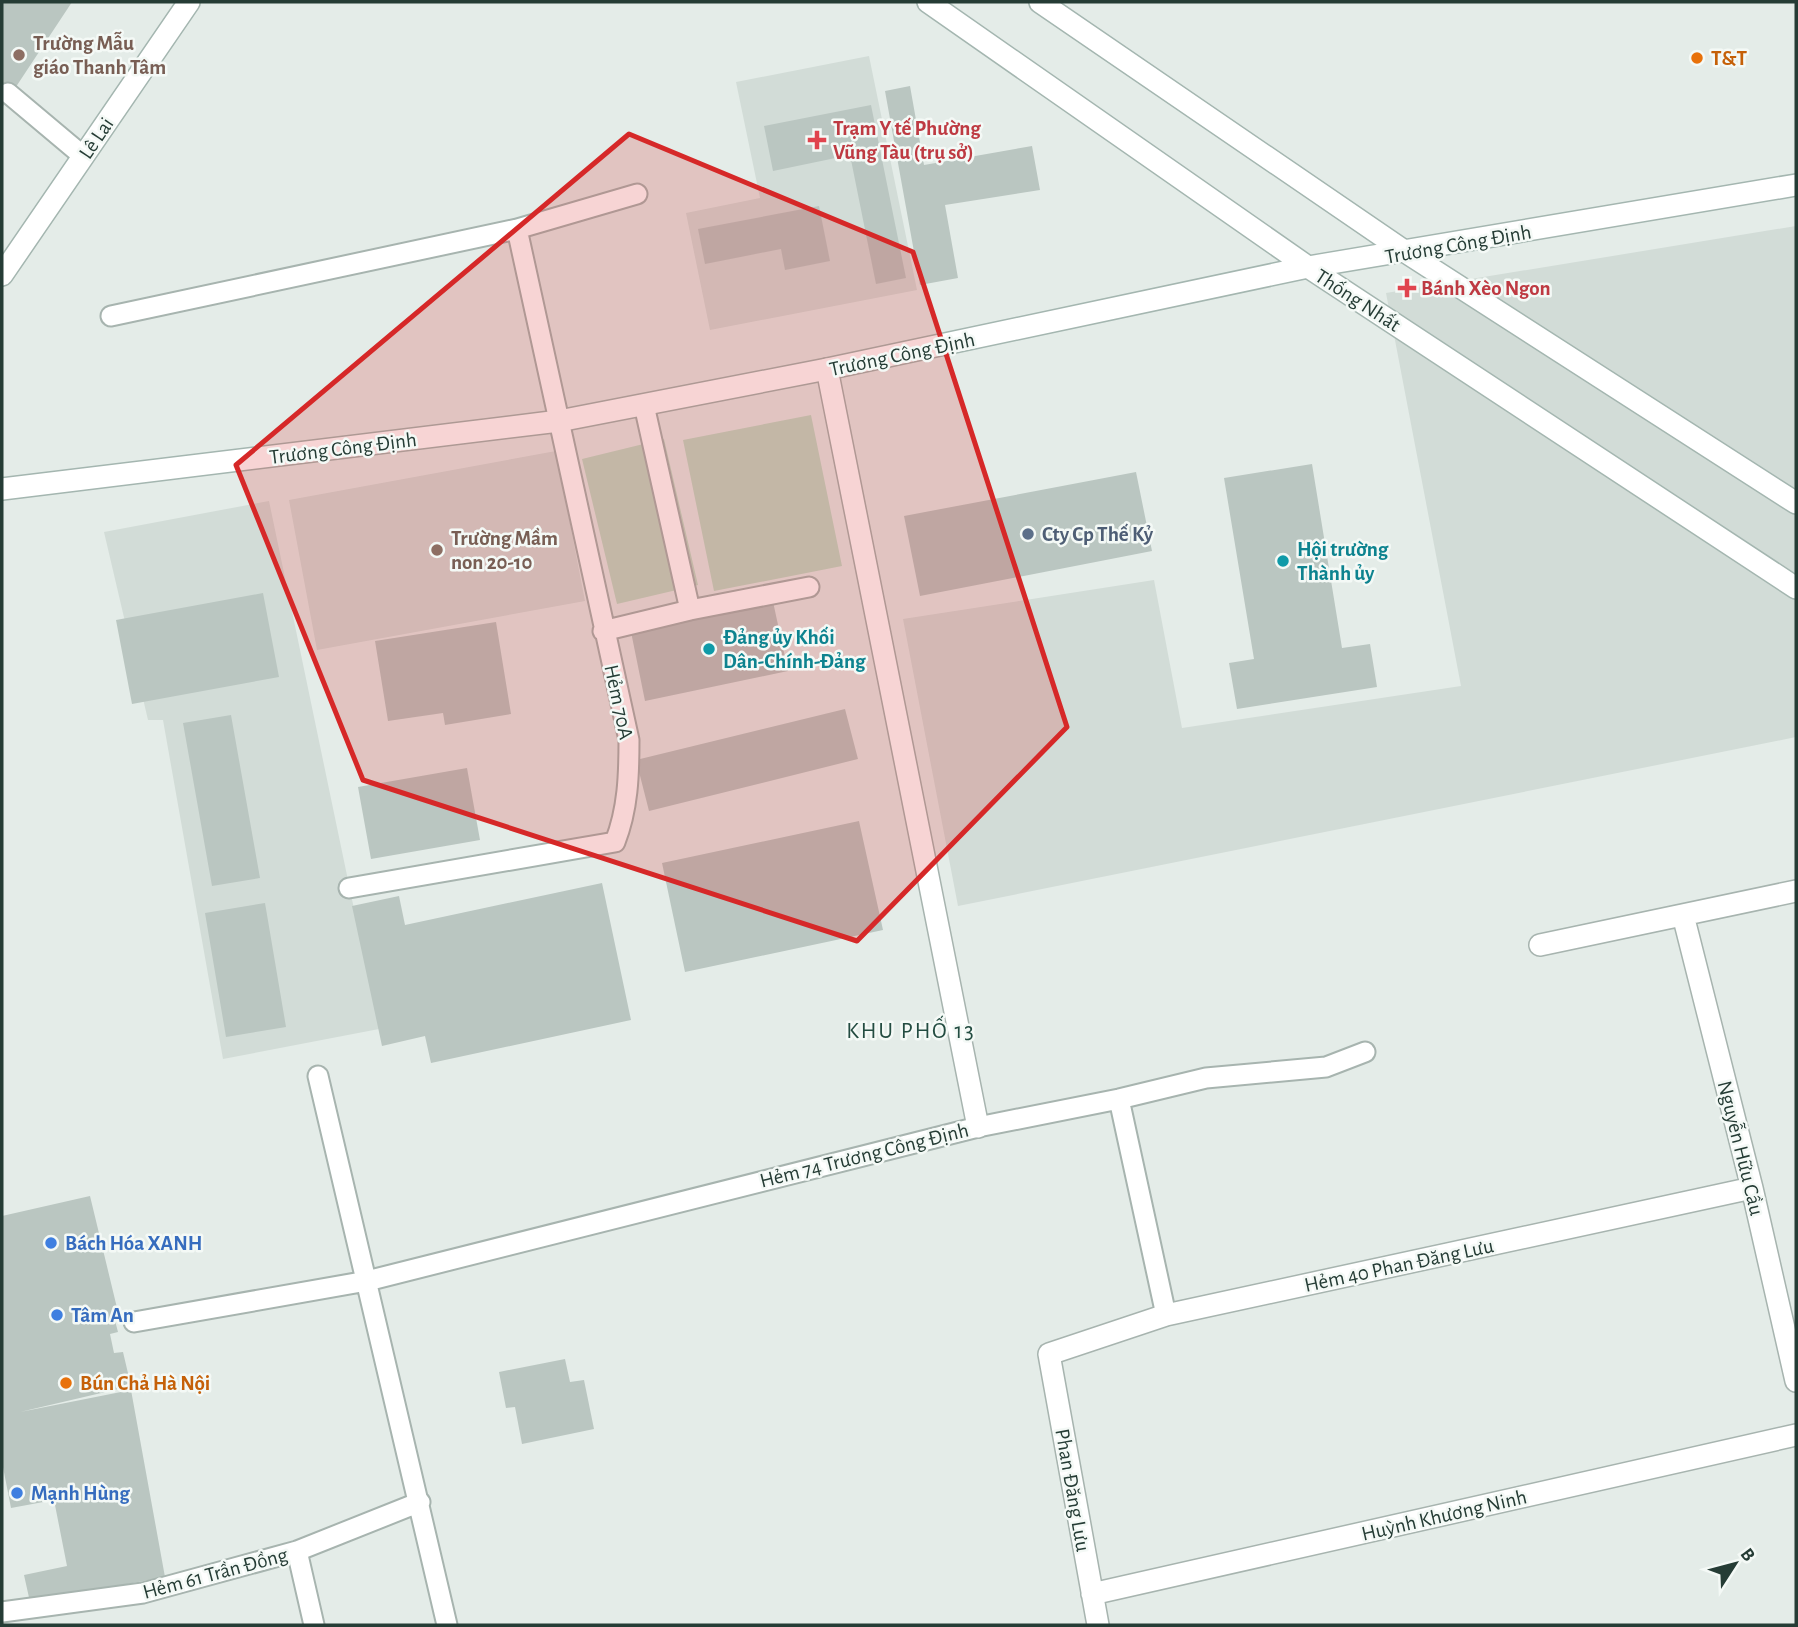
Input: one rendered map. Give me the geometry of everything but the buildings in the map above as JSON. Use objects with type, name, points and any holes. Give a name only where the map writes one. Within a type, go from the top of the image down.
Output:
[{"type":"main road","name":"Lê Lai","points":[[2,275],[189,2]]},
{"type":"main road","name":"Thống Nhất","points":[[928,2],[1308,267],[1796,588]]},
{"type":"main road","points":[[1040,2],[1407,253],[1796,503]]},
{"type":"main road","name":"Trương Công Định","points":[[2,489],[559,421],[827,369],[1308,267],[1407,253],[1796,185]]},
{"type":"main road","points":[[827,369],[978,1127]]},
{"type":"main road","points":[[1540,945],[1796,891]]},
{"type":"main road","name":"Nguyễn Hữu Cầu","points":[[1683,915],[1752,1188],[1796,1381]]},
{"type":"main road","name":"Hẻm 40 Phan Đăng Lưu","points":[[1049,1354],[1166,1315],[1752,1188]]},
{"type":"main road","name":"Phan Đăng Lưu","points":[[1049,1354],[1098,1625]]},
{"type":"main road","name":"Huỳnh Khương Ninh","points":[[1092,1594],[1796,1435]]},
{"type":"lane","points":[[8,93],[83,156]]},
{"type":"lane","points":[[111,316],[517,229],[637,194]]},
{"type":"lane","name":"Hẻm 70A","points":[[349,888],[615,842],[623,822],[629,782],[629,740],[517,229]]},
{"type":"lane","points":[[644,405],[690,610]]},
{"type":"lane","points":[[604,631],[690,610],[809,587]]},
{"type":"lane","name":"Hẻm 74 Trương Công Định","points":[[367,1281],[978,1127],[1119,1100],[1206,1079],[1326,1067],[1366,1052]]},
{"type":"lane","points":[[318,1076],[447,1625]]},
{"type":"lane","points":[[1119,1100],[1166,1315]]},
{"type":"lane","points":[[134,1322],[367,1281]]},
{"type":"lane","name":"Hẻm 61 Trần Đồng","points":[[2,1612],[143,1593],[297,1551],[420,1502]]},
{"type":"lane","points":[[297,1551],[314,1625]]},
{"type":"highlighted area","points":[[629,134],[913,252],[1067,727],[857,941],[363,780],[236,465]]},
{"type":"shaded area","name":"Trạm Y tế Phường Vũng Tàu (trụ sở)","points":[[869,56],[917,290],[710,330],[686,213],[760,198],[736,82]]},
{"type":"shaded area","points":[[1796,226],[1796,737],[958,906],[903,619],[1154,580],[1182,728],[1461,686],[1386,293]]},
{"type":"shaded area","name":"Trường Mầm non 20-10","points":[[556,451],[585,601],[317,650],[289,500]]},
{"type":"shaded area","points":[[269,501],[379,1029],[223,1059],[163,720],[148,720],[104,532]]},
{"type":"green space","points":[[811,415],[842,566],[714,591],[683,440]]},
{"type":"green space","points":[[664,439],[698,585],[617,604],[582,459]]},
{"type":"place","name":"Trường Mẫu giáo Thanh Tâm","points":[[19,55]]},
{"type":"place","name":"T&T","points":[[1697,58]]},
{"type":"place","name":"Trạm Y tế Phường Vũng Tàu (trụ sở)","points":[[817,140]]},
{"type":"place","name":"Bánh Xèo Ngon","points":[[1407,288]]},
{"type":"place","name":"Cty Cp Thế Kỷ","points":[[1028,534]]},
{"type":"place","name":"Trường Mầm non 20-10","points":[[437,550]]},
{"type":"place","name":"Hội trường Thành ủy","points":[[1283,561]]},
{"type":"place","name":"Đảng ủy Khối Dân-Chính-Đảng","points":[[709,649]]},
{"type":"place","name":"Bách Hóa XANH","points":[[51,1243]]},
{"type":"place","name":"Tâm An","points":[[57,1315]]},
{"type":"place","name":"Bún Chả Hà Nội","points":[[66,1383]]},
{"type":"place","name":"Mạnh Hùng","points":[[17,1493]]},
{"type":"district","name":"KHU PHỐ 13","points":[[911,1030]]}]
